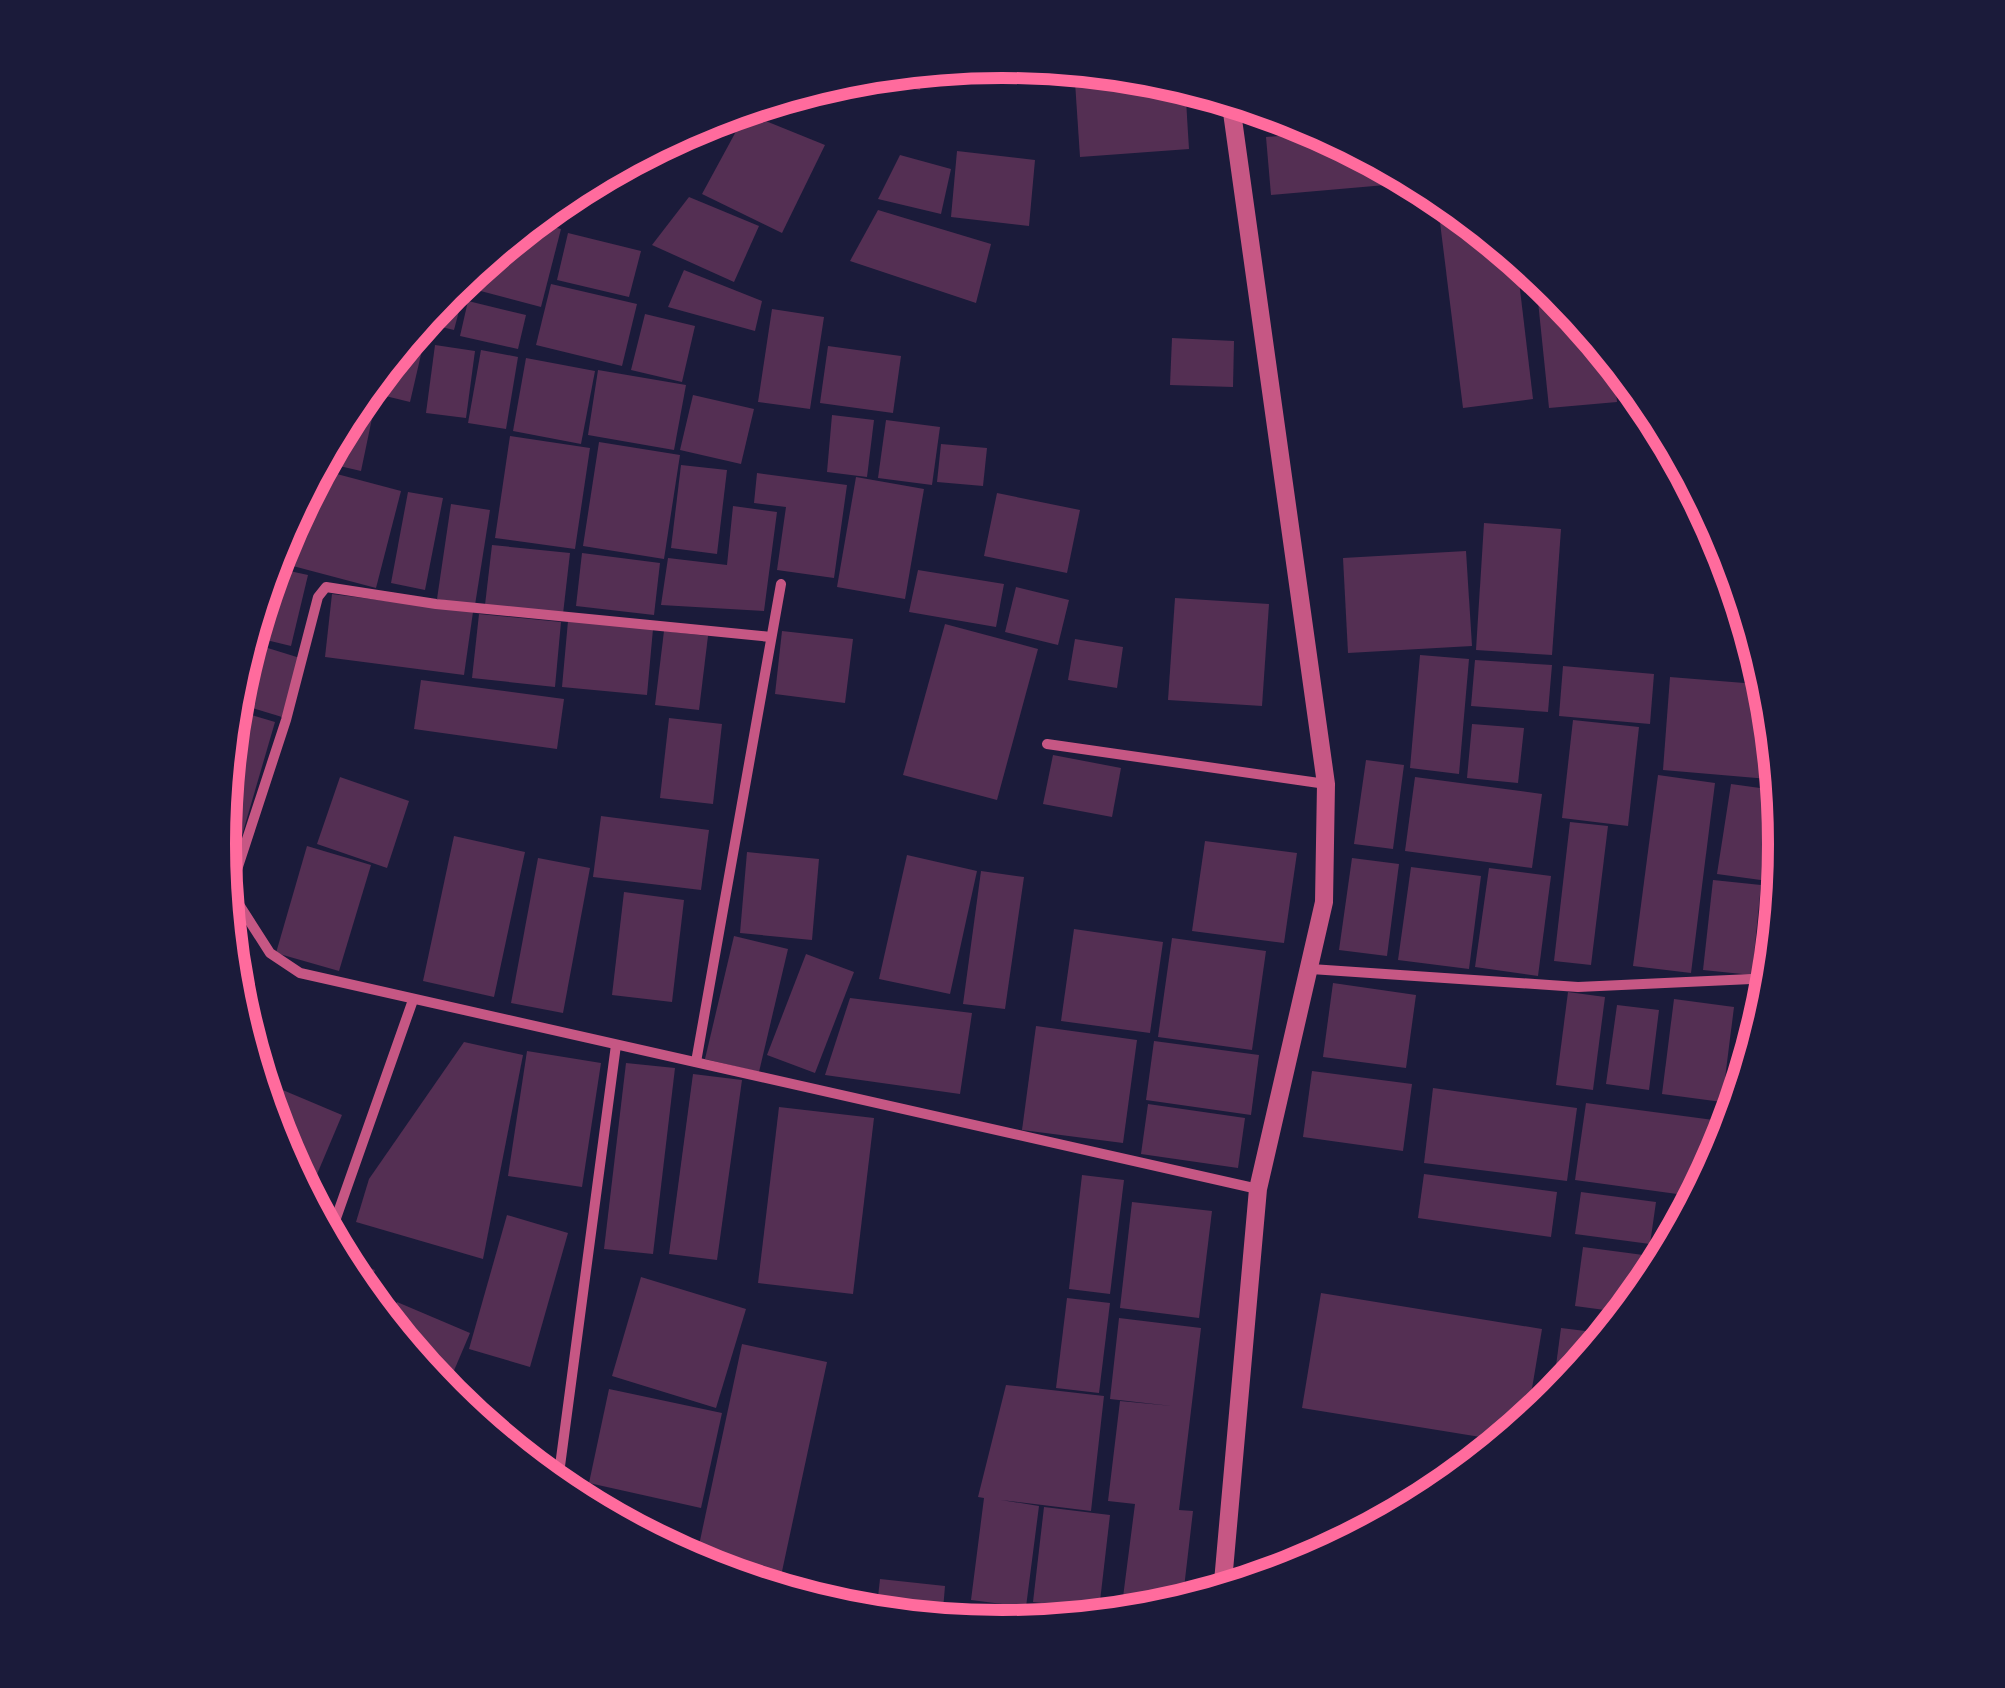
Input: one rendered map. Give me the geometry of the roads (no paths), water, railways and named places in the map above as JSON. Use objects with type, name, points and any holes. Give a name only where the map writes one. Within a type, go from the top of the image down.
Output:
[{"type":"street","points":[[1223,1577],[1258,1189],[1324,902],[1326,784],[1232,113]]},
{"type":"street","points":[[696,1062],[781,584]]},
{"type":"street","points":[[236,855],[286,720],[318,597],[326,586],[436,604],[772,637]]},
{"type":"street","points":[[1047,744],[1326,784]]},
{"type":"street","points":[[239,904],[270,953],[300,973],[1258,1189]]},
{"type":"street","points":[[1311,969],[1578,987],[1756,979]]},
{"type":"street","points":[[335,1220],[414,1000]]},
{"type":"street","points":[[560,1469],[616,1045]]}]
